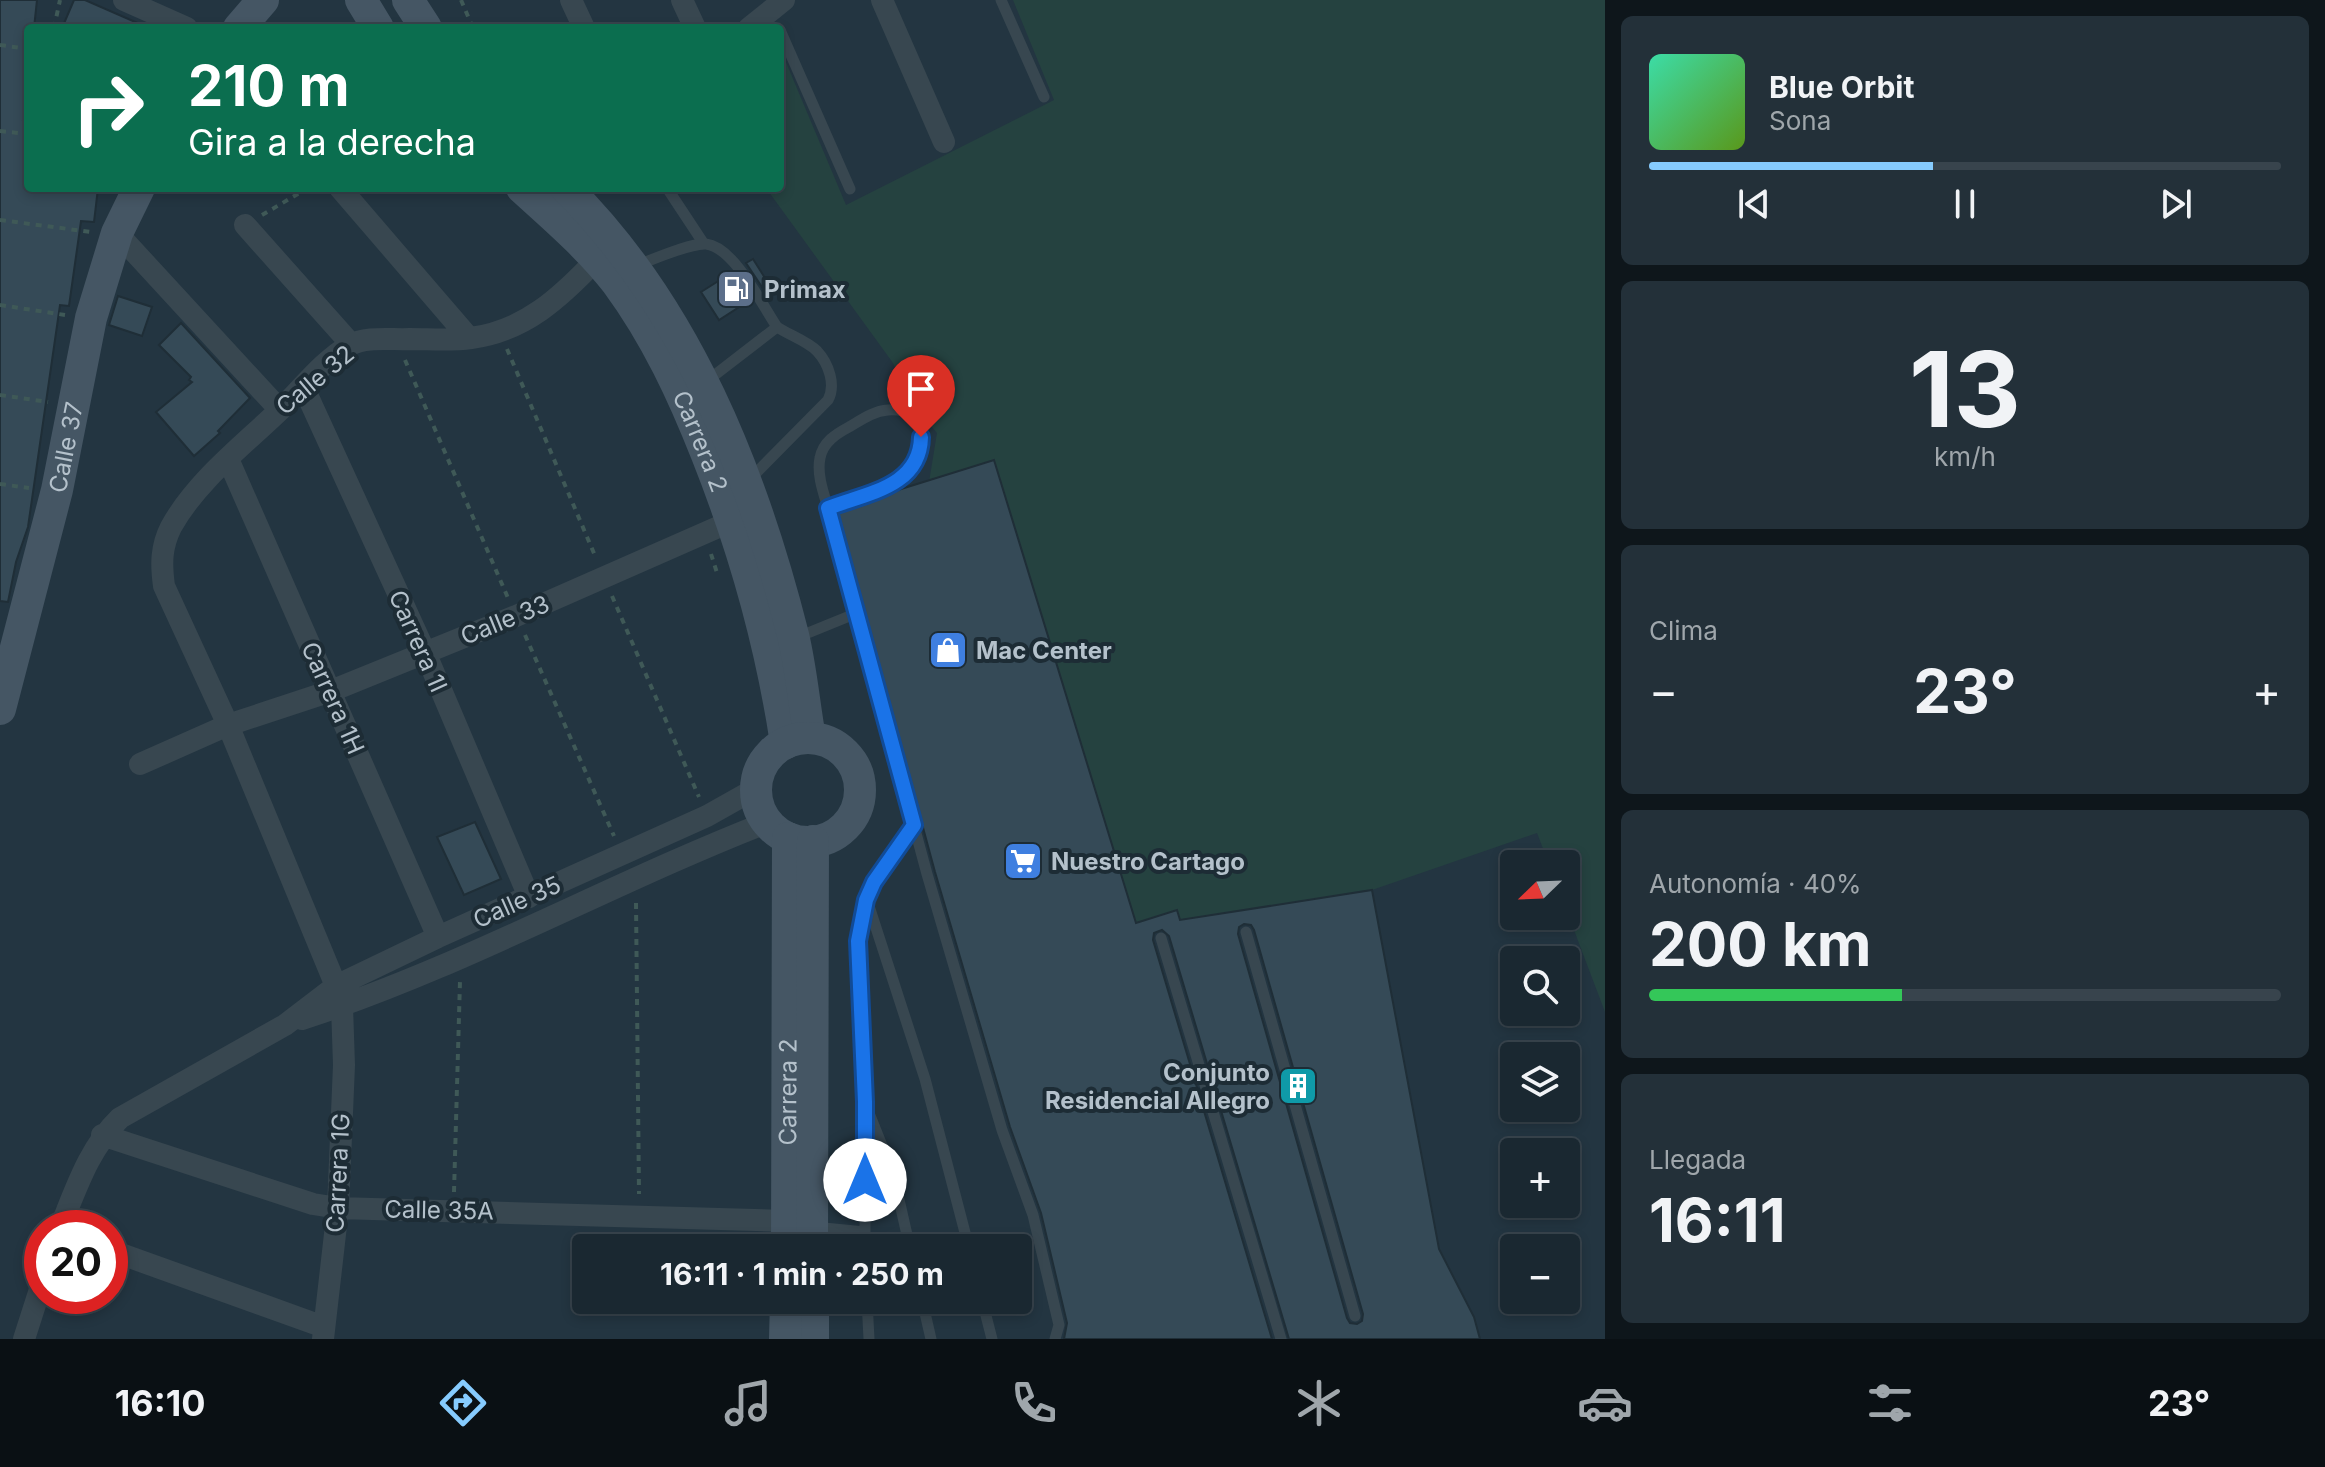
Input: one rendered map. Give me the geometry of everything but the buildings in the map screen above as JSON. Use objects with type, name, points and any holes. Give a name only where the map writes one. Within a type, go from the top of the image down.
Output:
[{"type":"main road","points":[[242,24],[263,0]]},
{"type":"main road","points":[[361,0],[376,24]]},
{"type":"main road","points":[[408,0],[423,24]]},
{"type":"main road","name":"Calle 37","points":[[0,709],[57,490],[107,233],[136,192]]},
{"type":"main road","name":"Carrera 2","points":[[526,192],[597,259],[640,315],[665,360],[689,410],[732,521],[798,740]]},
{"type":"main road","name":"Carrera 2","points":[[569,192],[635,267],[704,383],[761,522],[794,638],[798,740]]},
{"type":"main road","points":[[798,740],[826,741],[840,749],[855,768],[860,792],[857,808],[837,834],[790,834],[759,807],[755,789],[764,762],[773,751],[798,740]]},
{"type":"main road","name":"Carrera 2","points":[[790,834],[811,1191],[800,1234]]},
{"type":"main road","points":[[785,1339],[786,1314]]},
{"type":"main road","points":[[813,1314],[813,1339]]},
{"type":"street","points":[[124,0],[178,24]]},
{"type":"street","points":[[571,0],[582,24]]},
{"type":"street","points":[[682,0],[693,24]]},
{"type":"street","points":[[882,0],[944,142]]},
{"type":"street","points":[[343,192],[469,338]]},
{"type":"street","points":[[245,225],[351,344]]},
{"type":"street","points":[[107,233],[280,410]]},
{"type":"street","name":"Calle 32","points":[[228,725],[164,586],[161,563],[163,545],[183,508],[228,459],[351,344],[369,340],[469,338],[500,332],[528,319],[560,298],[597,259]]},
{"type":"street","name":"Carrera 1I","points":[[303,386],[425,652],[529,897]]},
{"type":"street","name":"Carrera 1H","points":[[228,459],[438,937]]},
{"type":"street","name":"Calle 33","points":[[140,764],[228,725],[331,691],[516,616],[732,521]]},
{"type":"street","points":[[228,725],[339,996]]},
{"type":"street","name":"Calle 35","points":[[102,1135],[120,1118],[438,937],[707,816],[755,789]]},
{"type":"street","name":"Calle 35","points":[[339,996],[461,958],[635,879],[790,834]]},
{"type":"street","name":"Carrera 1G","points":[[324,1333],[338,1208],[344,1065],[339,996]]},
{"type":"street","points":[[67,1210],[102,1135]]},
{"type":"street","name":"Calle 35A","points":[[102,1135],[313,1204],[338,1208],[639,1217],[783,1234]]},
{"type":"street","points":[[128,1257],[324,1333]]},
{"type":"street","points":[[29,1338],[35,1314]]},
{"type":"lane","points":[[1001,0],[1044,97]]},
{"type":"lane","points":[[784,31],[850,189]]},
{"type":"lane","points":[[670,192],[704,244]]},
{"type":"lane","points":[[635,267],[704,244],[719,249],[732,260],[777,327],[817,351],[831,376],[833,390],[828,400],[746,484]]},
{"type":"lane","points":[[704,383],[777,327]]},
{"type":"lane","points":[[828,508],[900,480],[907,474],[915,465],[921,449],[918,425],[912,415],[880,411],[856,422],[828,441],[819,462],[820,473],[828,508],[914,825],[1002,1130],[1033,1215],[1059,1325],[1055,1339]]},
{"type":"lane","points":[[794,638],[857,613]]},
{"type":"lane","points":[[832,1234],[865,1232],[865,1102],[857,969],[858,941],[866,900],[874,882],[914,825]]},
{"type":"lane","points":[[866,900],[925,1079],[965,1234]]},
{"type":"lane","points":[[1246,932],[1355,1316]]},
{"type":"lane","points":[[1161,938],[1281,1339]]},
{"type":"lane","points":[[865,1102],[893,1173],[907,1234]]},
{"type":"lane","points":[[868,1314],[869,1339]]},
{"type":"lane","points":[[925,1314],[931,1339]]},
{"type":"lane","points":[[986,1314],[992,1339]]},
{"type":"path","points":[[55,24],[60,0]]},
{"type":"path","points":[[461,0],[471,24]]},
{"type":"path","points":[[0,45],[24,48]]},
{"type":"path","points":[[0,131],[24,134]]},
{"type":"path","points":[[245,225],[301,192]]},
{"type":"path","points":[[0,220],[107,233]]},
{"type":"path","points":[[0,305],[76,316]]},
{"type":"path","points":[[0,395],[54,403]]},
{"type":"path","points":[[0,484],[42,490]]},
{"type":"path","points":[[635,879],[639,1217]]},
{"type":"path","points":[[453,1210],[461,958]]},
{"type":"green space","points":[[1013,0],[1605,0],[1605,1012],[1574,930],[1580,930],[1580,850],[1544,850],[1537,833],[1372,890],[1219,916],[1136,923],[994,461],[929,482],[937,433],[907,397],[893,363],[769,192],[784,192],[784,58],[846,205],[1054,100]]},
{"type":"place","name":"Primax","points":[[736,289]]},
{"type":"place","name":"Mac Center","points":[[948,650]]},
{"type":"place","name":"Nuestro Cartago","points":[[1023,861]]},
{"type":"place","name":"Conjunto Residencial Allegro","points":[[1298,1086]]},
{"type":"route","points":[[865,1180],[858,941],[866,900],[874,882],[914,825],[828,508],[900,480],[915,465],[921,449],[921,437]]}]
